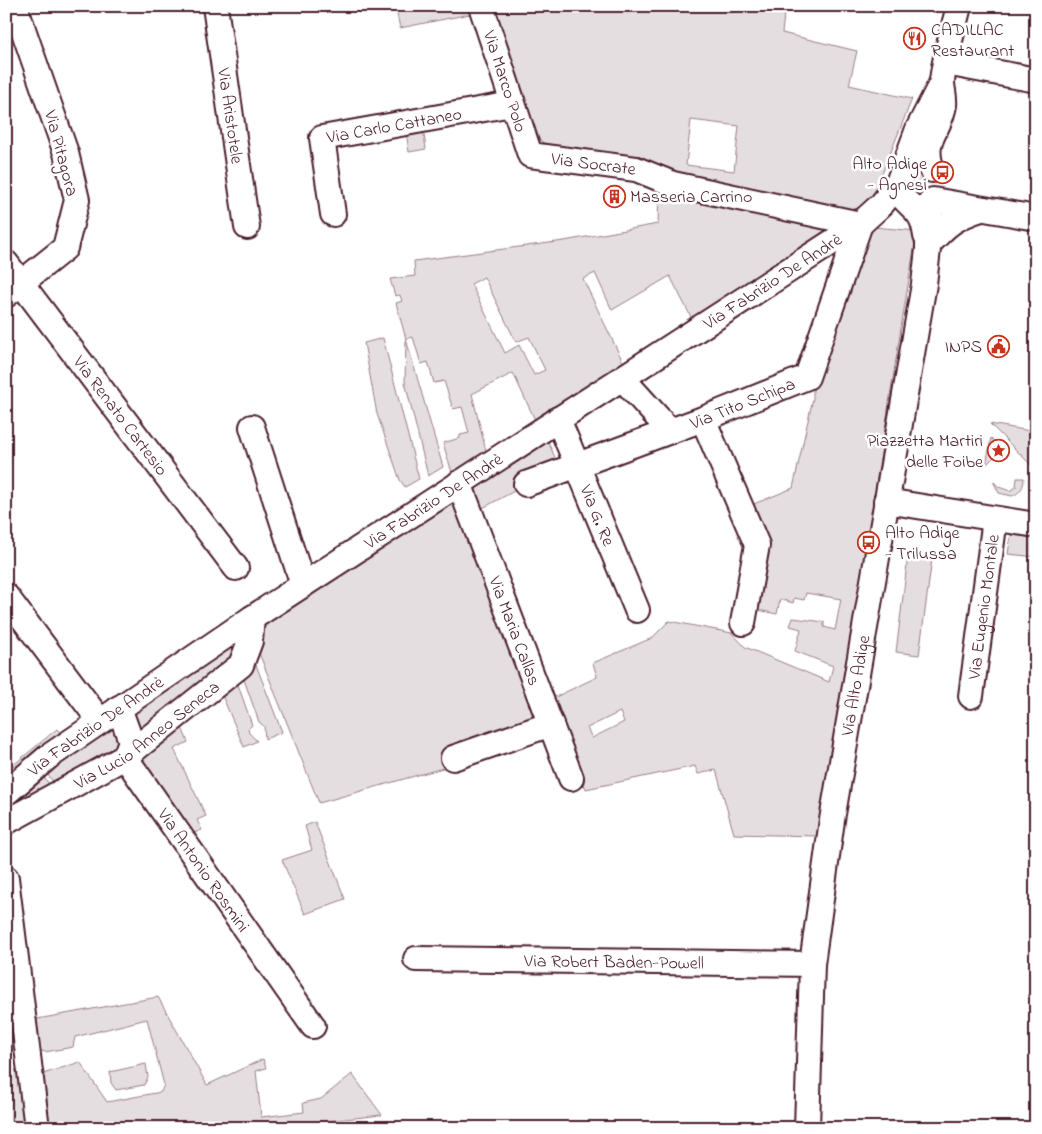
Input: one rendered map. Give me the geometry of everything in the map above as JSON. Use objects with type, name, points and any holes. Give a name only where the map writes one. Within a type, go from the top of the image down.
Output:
[{"type":"street","name":"Via Pitagora","points":[[14,290],[65,248],[77,200],[66,153],[15,6]]},
{"type":"street","name":"Via Aristotele","points":[[216,6],[247,227]]},
{"type":"street","name":"Via Marco Polo","points":[[481,6],[530,155]]},
{"type":"street","name":"Via Alto Adige","points":[[807,1128],[812,964],[832,820],[886,501],[904,408],[928,245],[913,194],[918,129],[944,73],[959,6]]},
{"type":"street","name":"Via Alto Adige","points":[[913,194],[939,186],[927,155],[945,103],[944,73]]},
{"type":"street","points":[[944,73],[1036,80]]},
{"type":"street","name":"Via Carlo Cattaneo","points":[[333,214],[322,138],[512,104]]},
{"type":"street","name":"Via Socrate","points":[[530,155],[636,169],[673,184],[863,221]]},
{"type":"street","points":[[981,209],[945,190],[933,172],[926,167],[914,166],[913,194],[981,209],[1036,218]]},
{"type":"street","name":"Via Fabrizio De Andrè","points":[[6,793],[48,757],[252,618],[558,419],[623,380],[863,221],[913,194]]},
{"type":"street","points":[[928,245],[948,223],[960,215],[981,209]]},
{"type":"street","name":"Via Tito Schipa","points":[[526,484],[703,419],[807,377],[863,221]]},
{"type":"street","name":"Via Renato Cartesio","points":[[6,263],[14,290],[236,568]]},
{"type":"street","points":[[623,380],[670,431]]},
{"type":"street","name":"Via G. Re","points":[[558,419],[637,610]]},
{"type":"street","points":[[703,419],[757,545],[743,623]]},
{"type":"street","points":[[252,426],[303,585]]},
{"type":"street","name":"Via Maria Callas","points":[[459,483],[571,778]]},
{"type":"street","points":[[886,501],[1036,525]]},
{"type":"street","name":"Via Eugenio Montale","points":[[971,696],[995,519]]},
{"type":"street","points":[[6,596],[110,714],[131,741],[125,757]]},
{"type":"street","name":"Via Lucio Anneo Seneca","points":[[6,822],[125,757],[241,665],[250,641],[252,618]]},
{"type":"street","points":[[453,758],[551,724]]},
{"type":"street","name":"Via Antonio Rosmini","points":[[125,757],[313,1026]]},
{"type":"street","points":[[6,878],[37,1128]]},
{"type":"street","name":"Via Robert Baden-Powell","points":[[416,959],[812,964]]},
{"type":"shaded area","points":[[416,6],[467,6],[470,14],[400,28],[396,10]]},
{"type":"shaded area","points":[[495,6],[785,6],[782,33],[857,51],[849,85],[912,99],[872,199],[849,213],[547,146],[534,134]],"holes":[[[691,120],[739,126],[734,171],[686,165]]]},
{"type":"shaded area","points":[[423,128],[426,149],[409,152],[406,131]]},
{"type":"shaded area","points":[[913,174],[921,174],[926,179],[924,190],[913,192],[908,187],[908,179]]},
{"type":"shaded area","points":[[659,187],[837,223],[692,319],[670,276],[612,310],[595,273],[583,279],[624,364],[535,420],[513,373],[472,394],[486,451],[453,476],[443,443],[469,433],[462,407],[453,409],[444,381],[434,383],[428,362],[421,364],[413,337],[406,339],[396,303],[402,301],[400,295],[395,296],[390,279],[415,276],[414,261],[564,241],[658,224]],"holes":[[[484,277],[516,342],[529,337],[545,370],[534,375],[519,345],[505,353],[471,284]]]},
{"type":"shaded area","points":[[874,227],[917,231],[844,685],[817,836],[734,834],[716,770],[698,774],[695,766],[586,789],[549,700],[597,677],[593,663],[652,638],[669,621],[732,633],[745,647],[829,682],[833,666],[795,651],[801,629],[790,626],[793,618],[824,622],[824,627],[835,630],[841,599],[806,593],[804,600],[794,598],[793,603],[780,599],[777,614],[758,610],[768,541],[749,506],[793,488],[813,398],[813,383],[862,234]],"holes":[[[620,712],[624,722],[592,738],[587,728]]]},
{"type":"shaded area","points":[[383,338],[419,479],[405,487],[400,480],[377,414],[364,343]]},
{"type":"shaded area","points":[[406,339],[443,467],[428,476],[405,382]]},
{"type":"shaded area","points":[[990,424],[1036,432],[1036,470]]},
{"type":"shaded area","points":[[991,438],[1007,455],[994,457],[986,465]]},
{"type":"shaded area","points":[[547,439],[559,467],[479,510],[472,486]]},
{"type":"shaded area","points":[[1017,478],[1024,478],[1023,484],[1021,489],[1012,496],[999,493],[993,481],[999,487],[1010,491],[1016,487]]},
{"type":"shaded area","points":[[455,498],[539,716],[450,766],[319,803],[257,648],[265,620]]},
{"type":"shaded area","points":[[1011,535],[1036,538],[1036,557],[1008,554]]},
{"type":"shaded area","points":[[908,556],[932,559],[919,655],[896,652]]},
{"type":"shaded area","points":[[243,637],[241,650],[138,738],[131,712]]},
{"type":"shaded area","points":[[253,657],[282,732],[265,739],[264,726],[259,722],[242,674]]},
{"type":"shaded area","points":[[236,679],[252,725],[248,729],[249,733],[257,741],[244,747],[221,693]]},
{"type":"shaded area","points":[[181,725],[188,742],[174,749],[206,816],[197,820],[202,830],[194,833],[141,756]]},
{"type":"shaded area","points":[[109,726],[114,727],[121,740],[119,749],[55,784],[47,774]]},
{"type":"shaded area","points":[[57,729],[62,735],[6,781],[6,771]]},
{"type":"shaded area","points":[[42,775],[51,786],[10,808],[9,802]]},
{"type":"shaded area","points":[[315,822],[345,899],[305,914],[282,860],[312,850],[305,826]]},
{"type":"shaded area","points":[[158,997],[207,1085],[263,1059],[266,1068],[256,1071],[261,1117],[304,1112],[303,1103],[321,1099],[352,1074],[382,1115],[261,1128],[45,1128],[37,1076],[80,1062],[107,1102],[161,1092],[164,1085],[147,1019],[75,1037],[73,1047],[45,1052],[35,1049],[32,1020]]},
{"type":"shaded area","points":[[146,1064],[148,1077],[144,1085],[116,1090],[111,1083],[110,1072]]},
{"type":"shaded area","points":[[21,1070],[29,1128],[6,1128],[6,1071]]},
{"type":"place","name":"CADILLAC Restaurant","points":[[915,39]]},
{"type":"place","name":"Alto Adige - Agnesi","points":[[943,173]]},
{"type":"place","name":"Masseria Carrino","points":[[614,196]]},
{"type":"place","name":"INPS","points":[[998,346]]},
{"type":"place","name":"Piazzetta Martiri delle Foibe","points":[[999,450]]},
{"type":"place","name":"Alto Adige - Trilussa","points":[[869,542]]}]
